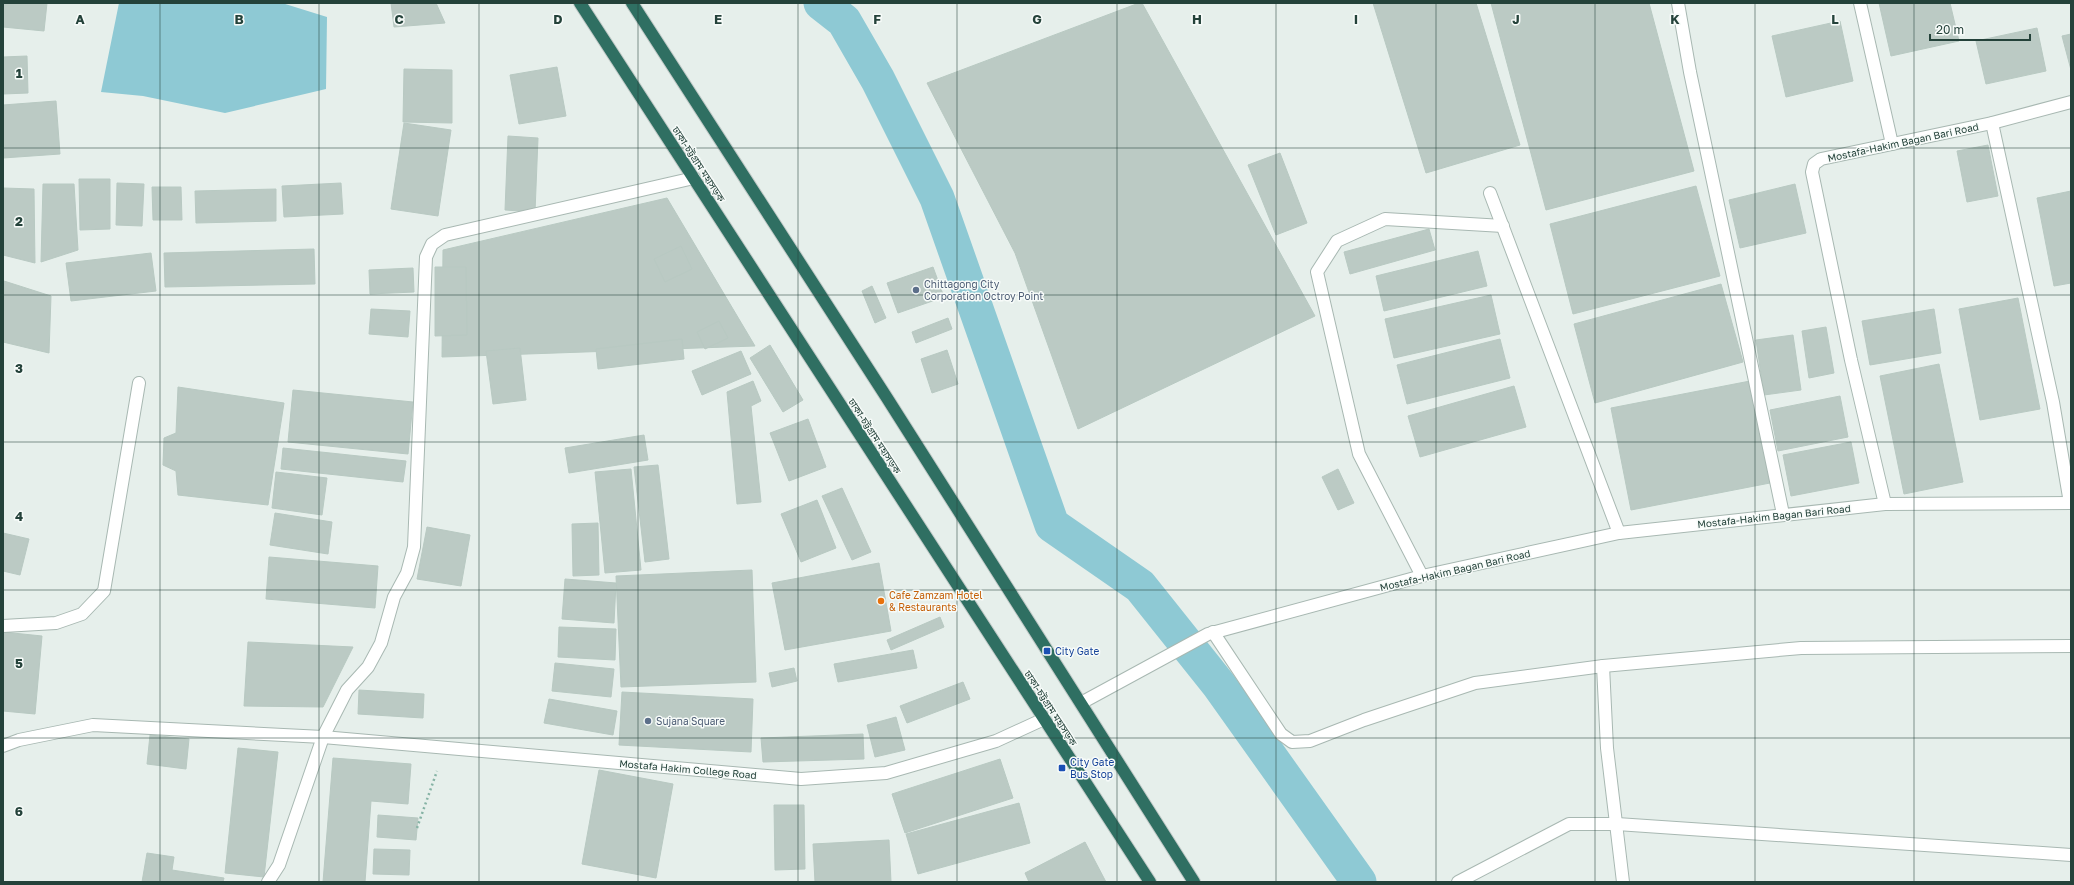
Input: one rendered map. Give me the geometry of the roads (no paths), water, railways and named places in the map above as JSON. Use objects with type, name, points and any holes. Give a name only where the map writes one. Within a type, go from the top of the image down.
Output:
[{"type":"highway","name":"ঢাকা-চট্টগ্রাম মহাসড়ক","points":[[580,3],[1150,882]]},
{"type":"highway","points":[[632,3],[1081,703],[1194,882]]},
{"type":"street","points":[[1678,3],[1692,80],[1783,514]]},
{"type":"street","points":[[1860,3],[1892,144]]},
{"type":"street","name":"Mostafa-Hakim Bagan Bari Road","points":[[1081,703],[1152,663],[1210,633],[1422,576],[1619,533],[1885,504],[1851,360],[1812,172],[1814,164],[1821,159],[1992,123],[2071,102]]},
{"type":"street","points":[[1885,504],[2071,503],[2054,402],[1992,123]]},
{"type":"street","points":[[268,882],[278,865],[323,737],[347,690],[368,667],[381,642],[394,597],[407,573],[414,546],[426,257],[432,244],[445,235],[694,178]]},
{"type":"street","points":[[1490,193],[1619,533]]},
{"type":"street","points":[[1422,576],[1359,454],[1317,272],[1337,241],[1385,219],[1503,226]]},
{"type":"street","points":[[3,626],[56,623],[82,614],[104,591],[139,383]]},
{"type":"street","points":[[1210,633],[1281,734],[1292,742],[1310,742],[1364,720],[1475,683],[1603,666],[1801,648],[2071,646]]},
{"type":"street","points":[[1603,666],[1607,748],[1623,882]]},
{"type":"street","name":"Mostafa Hakim College Road","points":[[3,746],[19,740],[93,725],[323,737],[801,779],[886,773],[996,741],[1044,720]]},
{"type":"street","points":[[1458,882],[1569,824],[1617,824],[2071,855]]},
{"type":"water","points":[[119,3],[282,3],[327,17],[326,89],[225,113],[143,96],[101,92]]},
{"type":"waterway","points":[[821,3],[844,21],[878,80],[937,198],[1052,525],[1140,586],[1219,685],[1359,882]]},
{"type":"place","name":"Chittagong City Corporation Octroy Point","points":[[916,290]]},
{"type":"place","name":"Cafe Zamzam Hotel & Restaurants","points":[[881,601]]},
{"type":"place","name":"City Gate","points":[[1047,651]]},
{"type":"place","name":"Sujana Square","points":[[648,721]]},
{"type":"place","name":"City Gate Bus Stop","points":[[1062,768]]}]
